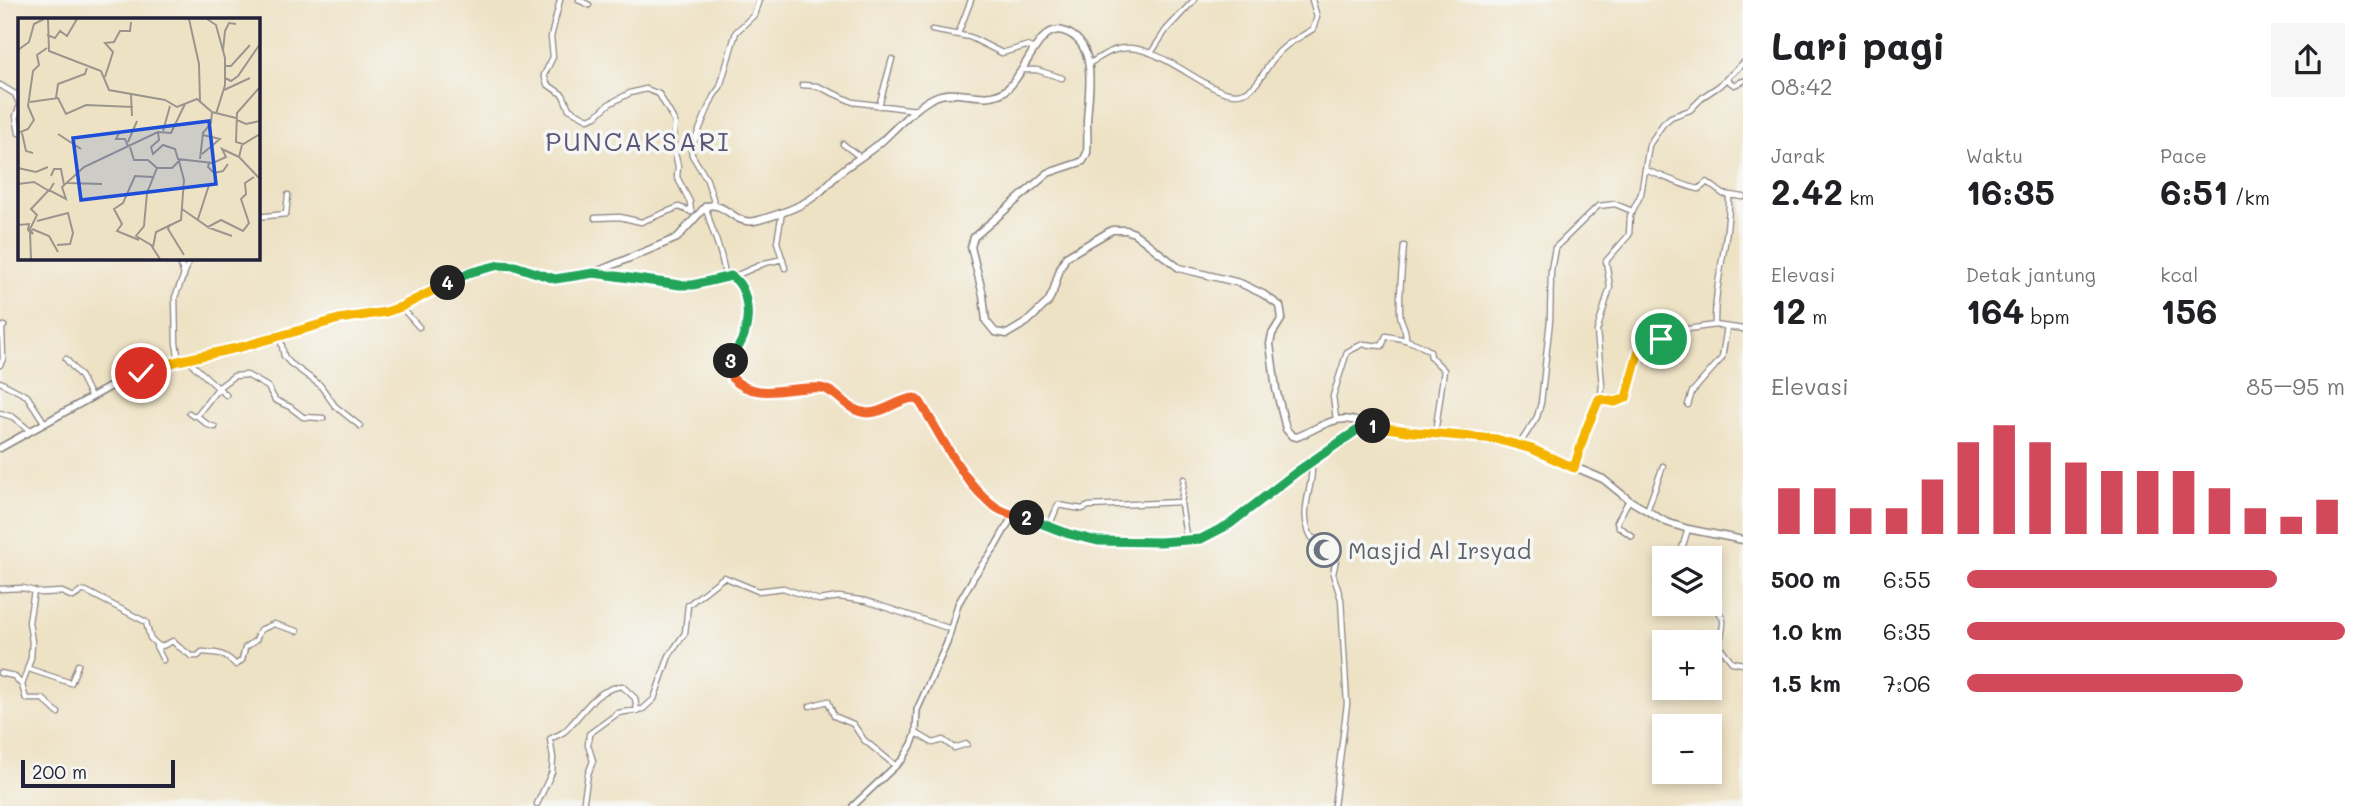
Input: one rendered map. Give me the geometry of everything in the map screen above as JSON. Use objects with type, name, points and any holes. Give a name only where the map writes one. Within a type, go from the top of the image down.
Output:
[{"type":"main road","points":[[0,448],[126,378],[188,358],[339,319],[386,312],[472,272],[491,266],[515,266],[555,279],[594,273],[677,238],[691,223],[694,213],[706,206],[715,205],[746,222],[782,211],[812,199],[917,110],[940,95],[985,96],[1004,92],[1023,70],[1047,33],[1064,31],[1078,41],[1092,80],[1086,157],[1078,163],[1048,173],[974,237],[972,242],[988,326],[995,332],[1007,334],[1027,322],[1051,297],[1066,257],[1107,232],[1126,230],[1179,268],[1240,283],[1280,306],[1283,315],[1272,334],[1270,344],[1276,388],[1288,434],[1297,437],[1336,419],[1351,419],[1364,426],[1484,437],[1519,445],[1603,479],[1647,512],[1688,529],[1743,540]]},
{"type":"street","points":[[559,0],[551,37],[552,57],[544,75],[547,84],[563,95],[569,109],[588,119],[596,117],[609,104],[630,93],[646,89],[659,94],[675,121],[673,145],[678,166],[677,177],[694,213]]},
{"type":"street","points":[[579,0],[589,5]]},
{"type":"street","points":[[715,205],[708,180],[691,149],[713,97],[720,87],[736,32],[754,15],[759,0]]},
{"type":"street","points":[[958,34],[971,0]]},
{"type":"street","points":[[1151,53],[1166,30],[1194,0]]},
{"type":"street","points":[[1088,64],[1112,50],[1134,48],[1151,53],[1228,93],[1246,92],[1256,84],[1283,46],[1313,29],[1317,17],[1312,0]]},
{"type":"street","points":[[932,30],[970,37],[1002,53],[1026,46],[1035,49]]},
{"type":"street","points":[[879,106],[892,58]]},
{"type":"street","points":[[1574,468],[1599,399],[1602,369],[1597,331],[1610,287],[1606,261],[1629,235],[1632,211],[1641,194],[1649,145],[1671,117],[1690,110],[1743,63]]},
{"type":"street","points":[[1023,70],[1037,70],[1062,78]]},
{"type":"street","points":[[1726,79],[1736,85],[1743,81]]},
{"type":"street","points":[[0,85],[15,94],[18,101]]},
{"type":"street","points":[[802,85],[817,86],[853,102],[917,110]]},
{"type":"street","points":[[843,144],[860,157]]},
{"type":"street","points":[[1646,170],[1696,189],[1707,182],[1728,196],[1743,197]]},
{"type":"street","points":[[259,217],[286,214],[288,195]]},
{"type":"street","points":[[1715,325],[1714,305],[1729,212],[1728,196]]},
{"type":"street","points":[[1519,445],[1541,403],[1555,248],[1598,206],[1615,204],[1632,211]]},
{"type":"street","points":[[706,206],[713,236],[722,257],[725,279]]},
{"type":"street","points":[[595,218],[620,218],[642,222],[679,207],[694,213]]},
{"type":"street","points":[[782,211],[777,242],[785,268]]},
{"type":"street","points":[[1404,246],[1400,306],[1401,319],[1406,327],[1406,339]]},
{"type":"street","points":[[180,259],[184,276]]},
{"type":"street","points":[[178,361],[174,303],[190,259]]},
{"type":"street","points":[[594,273],[680,285],[725,279],[783,259]]},
{"type":"street","points":[[732,277],[741,286],[747,309],[744,337],[731,360],[730,370],[733,380],[743,388],[776,392],[824,388],[851,408],[865,413],[876,412],[904,399],[914,398],[920,402],[974,486],[991,503],[1013,515],[1085,538],[1109,542],[1187,542],[1207,536],[1230,524],[1311,462],[1364,426]]},
{"type":"street","points":[[401,307],[419,327]]},
{"type":"street","points":[[1599,399],[1615,402],[1626,398],[1639,350],[1651,339],[1679,345],[1688,329],[1715,325],[1743,329]]},
{"type":"street","points":[[0,365],[3,359],[4,326]]},
{"type":"street","points":[[1688,405],[1692,392],[1722,358],[1727,327]]},
{"type":"street","points":[[280,336],[284,355],[289,363],[320,386],[335,406],[360,426]]},
{"type":"street","points":[[1336,419],[1333,397],[1347,352],[1363,344],[1380,346],[1386,336],[1413,340],[1430,351],[1431,357],[1444,370],[1435,434]]},
{"type":"street","points":[[188,358],[226,395]]},
{"type":"street","points":[[66,359],[81,377],[91,397]]},
{"type":"street","points":[[196,415],[208,404],[219,387],[234,376],[247,375],[268,387],[275,400],[303,417],[323,418]]},
{"type":"street","points":[[0,382],[27,396],[44,422]]},
{"type":"street","points":[[0,412],[13,417],[29,430]]},
{"type":"street","points":[[189,413],[215,427]]},
{"type":"street","points":[[1311,462],[1312,472],[1306,503],[1308,528],[1312,538],[1329,542],[1338,550],[1333,574],[1340,591],[1345,646],[1347,704],[1334,806]]},
{"type":"street","points":[[1647,512],[1663,466]]},
{"type":"street","points":[[1184,479],[1181,502],[1187,542]]},
{"type":"street","points":[[1629,500],[1617,522],[1619,527],[1632,536]]},
{"type":"street","points":[[1049,526],[1058,505],[1082,509],[1089,506],[1181,502]]},
{"type":"street","points":[[853,806],[896,766],[912,744],[916,733],[917,710],[961,598],[1013,515]]},
{"type":"street","points":[[1683,546],[1688,529]]},
{"type":"street","points":[[583,806],[593,761],[589,734],[618,713],[646,708],[657,694],[669,656],[685,633],[688,605],[724,577],[758,590],[783,588],[819,600],[839,597],[866,601],[951,629]]},
{"type":"street","points":[[0,589],[62,592],[73,597],[82,591],[92,593],[107,604],[146,622],[150,638],[163,660]]},
{"type":"street","points":[[22,685],[29,669],[32,642],[29,622],[34,591]]},
{"type":"street","points":[[1720,616],[1724,622],[1720,647],[1732,662],[1743,664]]},
{"type":"street","points":[[156,645],[162,648],[173,641],[178,648],[195,656],[202,652],[217,651],[227,655],[236,665],[242,660],[247,646],[255,643],[260,630],[274,624],[297,631]]},
{"type":"street","points":[[29,669],[71,683],[78,665]]},
{"type":"street","points":[[0,674],[14,676],[22,685],[26,699],[43,699],[58,713]]},
{"type":"street","points":[[537,804],[552,772],[550,739],[564,732],[585,705],[603,691],[622,686],[635,698],[637,710]]},
{"type":"street","points":[[810,706],[828,701],[834,716],[853,724],[864,740],[896,766]]},
{"type":"street","points":[[916,733],[933,743],[943,740],[955,748],[967,744]]},
{"type":"place","name":"Masjid Al Irsyad","points":[[1324,550]]},
{"type":"district","name":"PUNCAKSARI","points":[[638,141]]},
{"type":"route","points":[[141,373],[339,319],[394,310],[472,272],[491,266],[515,266],[555,279],[594,273],[680,285],[693,285],[731,276],[739,282],[746,301],[745,332],[731,360],[730,370],[733,380],[743,388],[776,392],[824,388],[841,402],[865,413],[876,412],[904,399],[914,398],[920,402],[974,486],[998,509],[1069,534],[1098,541],[1187,542],[1221,530],[1298,471],[1364,426],[1496,439],[1532,449],[1574,468],[1599,399],[1615,402],[1626,398],[1639,350],[1651,339],[1661,339]]}]
